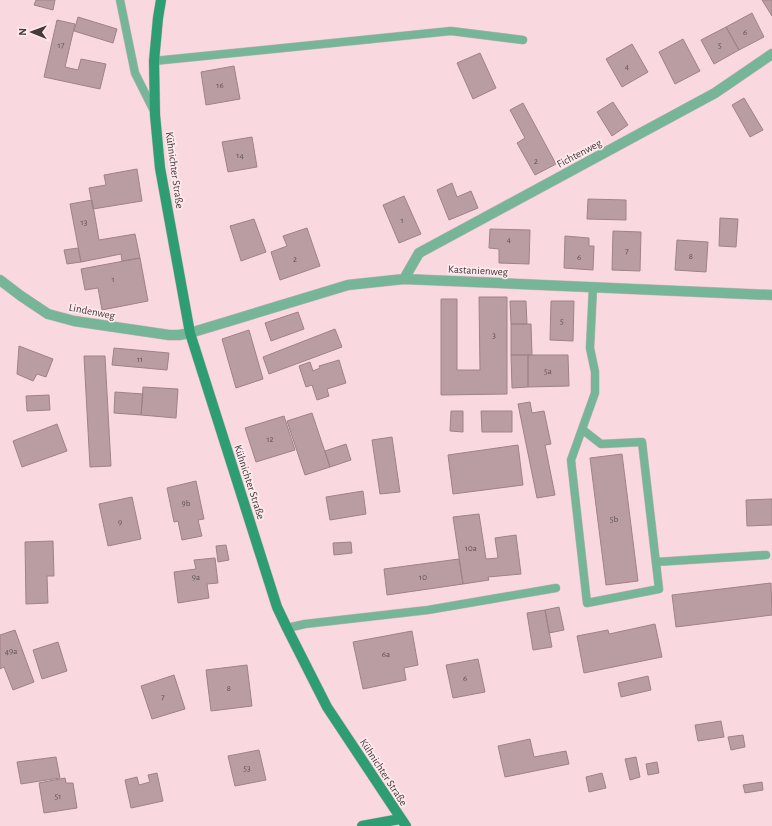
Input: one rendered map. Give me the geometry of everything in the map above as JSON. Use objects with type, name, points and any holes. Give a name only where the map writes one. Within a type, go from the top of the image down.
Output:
[{"type":"street","name":"Kühnichter Straße","points":[[161,0],[154,60],[155,115],[160,168],[190,333],[277,607],[328,707],[403,822]]},
{"type":"street","name":"Fichtenweg","points":[[404,279],[420,253],[715,93],[772,54]]},
{"type":"street","name":"Kastanienweg","points":[[190,333],[348,285],[404,279],[772,295]]},
{"type":"street","name":"Lindenweg","points":[[0,280],[48,314],[74,321],[169,335],[190,333]]},
{"type":"street","points":[[362,826],[403,822]]},
{"type":"lane","name":"Kühnichter Straße","points":[[120,0],[135,73],[155,115]]},
{"type":"lane","points":[[154,60],[451,31],[523,40]]},
{"type":"lane","points":[[583,430],[601,444],[642,442],[659,589],[588,603],[571,460],[595,393],[595,372],[590,348],[593,287]]},
{"type":"lane","points":[[656,562],[766,555]]},
{"type":"lane","points":[[287,628],[305,624],[428,610],[556,588]]},
{"type":"building","points":[[36,0],[55,0],[53,10],[34,5]]},
{"type":"building","points":[[762,0],[772,0],[772,16]]},
{"type":"building","points":[[752,13],[764,37],[739,50],[726,27]]},
{"type":"building","points":[[78,17],[117,29],[113,43],[74,31]]},
{"type":"building","points":[[57,20],[75,24],[65,67],[78,70],[81,59],[106,64],[100,89],[44,77]]},
{"type":"building","points":[[726,27],[739,50],[714,64],[701,40]]},
{"type":"building","points":[[683,39],[700,71],[675,84],[659,52]]},
{"type":"building","points":[[632,44],[648,72],[622,87],[606,59]]},
{"type":"building","points":[[480,53],[496,88],[473,99],[457,63]]},
{"type":"building","points":[[234,66],[240,99],[206,105],[201,72]]},
{"type":"building","points":[[744,98],[763,130],[750,137],[732,105]]},
{"type":"building","points":[[613,102],[628,125],[612,136],[597,112]]},
{"type":"building","points":[[523,103],[556,164],[535,175],[517,143],[525,138],[510,110]]},
{"type":"building","points":[[252,137],[257,167],[228,172],[222,142]]},
{"type":"building","points":[[137,169],[142,201],[93,209],[89,188],[106,185],[104,175]]},
{"type":"building","points":[[452,183],[457,197],[471,191],[478,208],[449,220],[437,190]]},
{"type":"building","points":[[404,196],[421,234],[399,243],[383,205]]},
{"type":"building","points":[[588,199],[626,200],[626,220],[587,219]]},
{"type":"building","points":[[92,200],[99,240],[135,234],[140,258],[122,261],[121,254],[81,262],[70,204]]},
{"type":"building","points":[[720,218],[738,219],[736,247],[719,246]]},
{"type":"building","points":[[254,219],[266,252],[241,261],[230,226]]},
{"type":"building","points":[[307,228],[320,266],[280,280],[271,252],[287,246],[283,236]]},
{"type":"building","points":[[490,229],[530,230],[529,264],[499,263],[499,249],[489,248]]},
{"type":"building","points":[[613,231],[641,232],[640,271],[612,270]]},
{"type":"building","points":[[565,236],[589,238],[589,246],[594,246],[593,270],[564,268]]},
{"type":"building","points":[[677,240],[708,242],[706,272],[675,270]]},
{"type":"building","points":[[78,248],[81,262],[67,264],[64,250]]},
{"type":"building","points":[[140,258],[148,301],[102,310],[98,288],[85,290],[81,269]]},
{"type":"building","points":[[479,297],[507,297],[507,394],[441,395],[441,299],[457,299],[457,370],[480,370]]},
{"type":"building","points":[[510,301],[526,301],[527,324],[511,324]]},
{"type":"building","points":[[551,301],[574,301],[573,341],[550,340]]},
{"type":"building","points":[[298,312],[304,329],[271,341],[265,323]]},
{"type":"building","points":[[511,324],[531,324],[532,355],[511,355]]},
{"type":"building","points":[[335,329],[342,347],[269,374],[263,357]]},
{"type":"building","points":[[249,330],[263,379],[236,388],[222,339]]},
{"type":"building","points":[[19,346],[53,359],[46,377],[37,374],[33,381],[17,374]]},
{"type":"building","points":[[114,348],[169,353],[167,370],[112,365]]},
{"type":"building","points":[[511,355],[528,355],[528,387],[512,388]]},
{"type":"building","points":[[528,355],[568,355],[569,386],[528,387]]},
{"type":"building","points":[[84,356],[105,356],[111,466],[90,467]]},
{"type":"building","points":[[339,360],[346,383],[327,389],[329,396],[317,400],[312,385],[306,387],[299,366],[310,362],[313,371],[320,368],[319,366]]},
{"type":"building","points":[[143,387],[178,389],[176,418],[141,415]]},
{"type":"building","points":[[115,392],[143,394],[141,415],[114,413]]},
{"type":"building","points":[[49,395],[50,410],[27,411],[26,396]]},
{"type":"building","points":[[530,402],[532,413],[544,411],[551,444],[545,445],[555,495],[537,498],[518,404]]},
{"type":"building","points":[[451,411],[463,411],[463,432],[450,431]]},
{"type":"building","points":[[481,411],[512,411],[512,432],[482,432]]},
{"type":"building","points":[[312,413],[330,467],[305,475],[287,421]]},
{"type":"building","points":[[284,416],[295,450],[256,462],[245,428]]},
{"type":"building","points":[[57,424],[67,451],[22,467],[13,441]]},
{"type":"building","points":[[392,437],[400,492],[380,494],[372,440]]},
{"type":"building","points":[[346,444],[351,460],[330,467],[325,451]]},
{"type":"building","points":[[518,445],[523,485],[453,494],[448,455]]},
{"type":"building","points":[[622,454],[638,581],[606,585],[590,458]]},
{"type":"building","points":[[196,481],[204,519],[198,520],[202,536],[182,540],[178,521],[174,522],[167,488]]},
{"type":"building","points":[[363,491],[366,514],[330,520],[326,497]]},
{"type":"building","points":[[132,497],[141,539],[108,546],[99,504]]},
{"type":"building","points":[[772,499],[772,525],[747,526],[746,500]]},
{"type":"building","points":[[479,514],[486,559],[498,558],[495,538],[516,535],[521,574],[488,577],[489,580],[463,584],[453,517]]},
{"type":"building","points":[[53,541],[54,576],[47,576],[48,603],[26,604],[25,542]]},
{"type":"building","points":[[351,542],[352,553],[334,555],[333,543]]},
{"type":"building","points":[[226,545],[229,560],[218,562],[216,546]]},
{"type":"building","points":[[215,558],[218,583],[207,584],[209,598],[178,603],[174,572],[196,569],[194,560]]},
{"type":"building","points":[[459,559],[463,584],[387,595],[384,569]]},
{"type":"building","points":[[771,583],[772,615],[676,627],[672,595]]},
{"type":"building","points":[[559,607],[564,630],[549,633],[545,610]]},
{"type":"building","points":[[545,610],[552,647],[533,650],[527,613]]},
{"type":"building","points":[[655,624],[662,657],[584,673],[577,636],[608,630],[609,634]]},
{"type":"building","points":[[15,630],[34,682],[13,690],[4,667],[0,669],[0,635]]},
{"type":"building","points":[[412,631],[418,665],[404,668],[406,680],[363,689],[353,642]]},
{"type":"building","points":[[58,642],[67,671],[42,679],[33,650]]},
{"type":"building","points":[[478,659],[485,692],[453,698],[446,665]]},
{"type":"building","points":[[247,665],[252,706],[211,711],[206,670]]},
{"type":"building","points":[[174,675],[185,709],[152,719],[141,686]]},
{"type":"building","points":[[648,676],[651,690],[621,697],[618,683]]},
{"type":"building","points":[[721,721],[724,737],[698,741],[695,725]]},
{"type":"building","points":[[743,735],[745,747],[731,750],[728,737]]},
{"type":"building","points":[[530,739],[534,757],[566,751],[569,764],[505,777],[498,746]]},
{"type":"building","points":[[259,750],[266,780],[235,786],[228,756]]},
{"type":"building","points":[[56,757],[60,778],[21,784],[17,762]]},
{"type":"building","points":[[636,757],[640,777],[630,780],[625,759]]},
{"type":"building","points":[[657,762],[659,773],[648,775],[646,764]]},
{"type":"building","points":[[157,773],[163,801],[131,808],[125,780],[137,777],[139,785],[150,782],[148,775]]},
{"type":"building","points":[[602,773],[606,788],[589,792],[586,777]]},
{"type":"building","points":[[65,778],[66,783],[73,783],[77,808],[44,813],[39,783]]},
{"type":"building","points":[[762,782],[763,790],[745,793],[743,785]]}]
